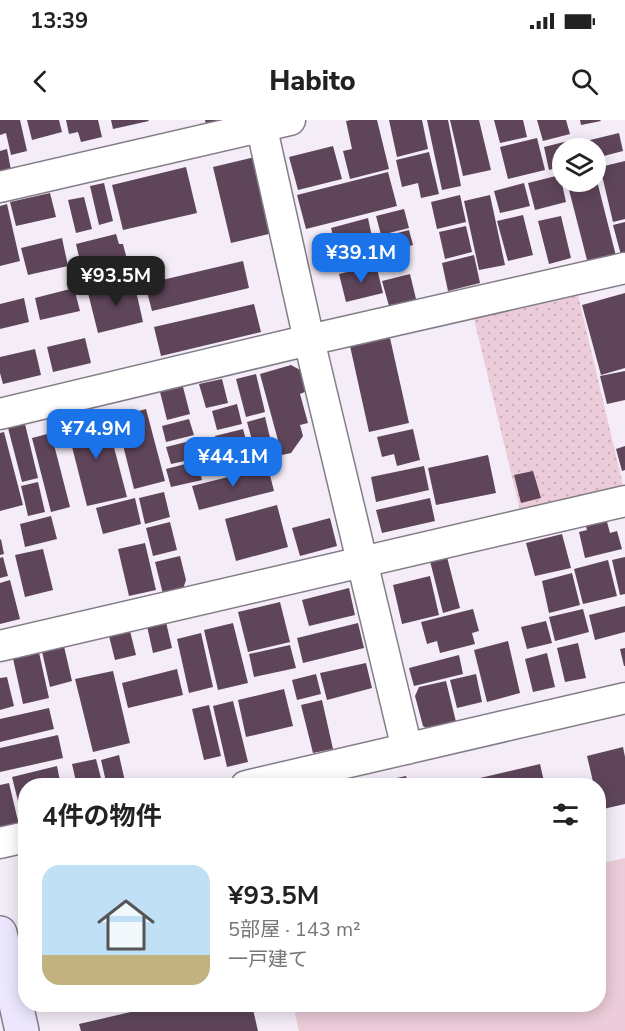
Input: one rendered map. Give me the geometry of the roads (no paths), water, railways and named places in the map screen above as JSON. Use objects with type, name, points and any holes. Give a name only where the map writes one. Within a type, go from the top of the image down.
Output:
[{"type":"street","points":[[0,187],[270,122],[309,340],[407,749]]},
{"type":"street","points":[[0,414],[625,268]]},
{"type":"street","points":[[0,646],[625,501]]},
{"type":"street","points":[[281,778],[625,698]]},
{"type":"street","points":[[0,843],[18,839]]},
{"type":"street","points":[[0,933],[22,1031]]}]
